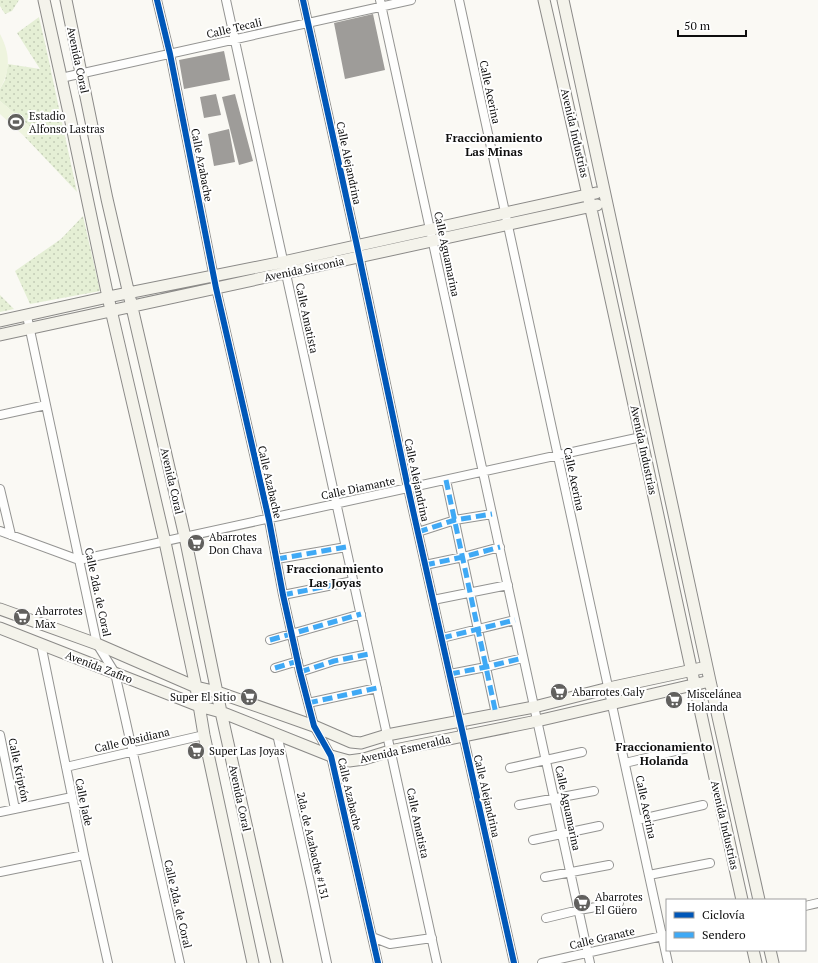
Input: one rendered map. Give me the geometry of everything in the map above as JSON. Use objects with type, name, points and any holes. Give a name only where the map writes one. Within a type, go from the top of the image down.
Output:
[{"type":"street","name":"Avenida Coral","points":[[44,0],[111,311],[165,542],[196,687],[204,735],[253,963]]},
{"type":"street","name":"Avenida Coral","points":[[66,0],[131,306],[185,537],[221,712],[277,963]]},
{"type":"street","name":"Calle Azabache","points":[[157,0],[170,54],[216,288],[268,520],[300,672],[314,726],[331,756],[378,963]]},
{"type":"street","name":"Calle Amatista","points":[[226,0],[437,963]]},
{"type":"street","name":"Calle Alejandrina","points":[[303,0],[408,488],[514,963]]},
{"type":"street","name":"Calle Tecali","points":[[61,78],[308,23],[381,3],[411,0]]},
{"type":"street","name":"Calle Acerina","points":[[458,0],[649,876],[665,936]]},
{"type":"street","name":"Avenida Industrias","points":[[544,0],[592,206],[690,670],[742,899]]},
{"type":"street","name":"Avenida Industrias","points":[[563,0],[710,681],[759,899]]},
{"type":"street","name":"Calle Aguamarina","points":[[381,3],[590,963]]},
{"type":"street","name":"Avenida Sirconia","points":[[0,335],[216,288],[285,268],[506,219],[589,194],[604,191]]},
{"type":"street","name":"Avenida Sirconia","points":[[506,219],[607,204]]},
{"type":"street","name":"Avenida Sirconia","points":[[0,322],[108,297],[214,276],[285,268]]},
{"type":"street","name":"Calle 2da. de Coral","points":[[27,316],[97,644],[115,673],[180,963]]},
{"type":"street","points":[[0,415],[46,405]]},
{"type":"street","name":"Calle Diamante","points":[[79,560],[268,520],[641,437]]},
{"type":"street","points":[[446,480],[496,714]]},
{"type":"street","points":[[0,489],[11,535]]},
{"type":"street","points":[[455,520],[492,514]]},
{"type":"street","name":"Calle Alejandrina","points":[[418,532],[455,520]]},
{"type":"street","points":[[0,531],[79,560]]},
{"type":"street","points":[[276,559],[346,547]]},
{"type":"street","points":[[425,565],[500,548]]},
{"type":"street","points":[[283,595],[353,581]]},
{"type":"street","points":[[433,600],[508,586]]},
{"type":"street","name":"Avenida Zafiro","points":[[0,609],[97,644],[196,687]]},
{"type":"street","points":[[270,640],[361,614]]},
{"type":"street","points":[[442,638],[515,620]]},
{"type":"street","name":"Avenida Zafiro","points":[[0,628],[199,706]]},
{"type":"street","name":"Calle Jade","points":[[41,644],[72,798],[108,963]]},
{"type":"street","points":[[300,672],[334,661],[369,654]]},
{"type":"street","points":[[450,674],[524,658]]},
{"type":"street","points":[[276,668],[298,661]]},
{"type":"street","name":"Avenida Esmeralda","points":[[196,687],[217,692],[314,726],[351,742],[362,743],[387,735],[534,706],[608,688],[707,667]]},
{"type":"street","name":"Avenida Esmeralda","points":[[199,706],[221,712],[331,756],[349,761],[364,760],[390,750],[537,721],[710,681]]},
{"type":"street","points":[[308,703],[377,688]]},
{"type":"street","name":"2da. de Azabache #131","points":[[277,734],[327,963]]},
{"type":"street","name":"Calle Kriptón","points":[[0,735],[16,809]]},
{"type":"street","name":"Calle Obsidiana","points":[[66,767],[204,735]]},
{"type":"street","points":[[625,763],[688,748]]},
{"type":"street","points":[[510,768],[582,752]]},
{"type":"street","points":[[519,805],[594,791]]},
{"type":"street","points":[[0,812],[72,798]]},
{"type":"street","points":[[637,820],[703,805]]},
{"type":"street","points":[[533,840],[599,826]]},
{"type":"street","points":[[0,872],[84,855]]},
{"type":"street","points":[[649,876],[710,863]]},
{"type":"street","points":[[545,877],[609,865]]},
{"type":"street","points":[[546,918],[619,903]]},
{"type":"street","points":[[806,906],[818,903]]},
{"type":"street","points":[[372,936],[390,944],[432,938]]},
{"type":"street","name":"Calle Granate","points":[[542,963],[665,936]]},
{"type":"street","name":"Calle Acerina","points":[[667,951],[668,963]]},
{"type":"street","points":[[753,951],[756,963]]},
{"type":"street","points":[[770,951],[773,963]]},
{"type":"green space","points":[[0,0],[19,0],[12,11],[5,14],[0,6]]},
{"type":"green space","points":[[39,17],[77,192],[24,136],[29,137],[33,129],[0,101],[0,89],[5,80],[8,64],[40,69],[17,33]]},
{"type":"green space","points":[[0,34],[6,48],[8,61],[4,82],[0,89]]},
{"type":"green space","name":"Estadio Alfonso Lastras","points":[[0,101],[33,129],[33,134],[29,137],[24,136],[0,114]]},
{"type":"green space","points":[[83,216],[100,291],[30,304],[15,271],[61,239]]},
{"type":"green space","points":[[0,295],[14,309],[0,312]]},
{"type":"building","points":[[373,14],[385,70],[345,79],[334,23]]},
{"type":"building","points":[[224,51],[230,80],[184,89],[179,60]]},
{"type":"building","points":[[216,94],[221,115],[204,118],[200,97]]},
{"type":"building","points":[[235,94],[253,161],[239,165],[222,97]]},
{"type":"building","points":[[229,129],[235,162],[214,166],[208,134]]},
{"type":"marked path","points":[[446,480],[496,714]]},
{"type":"marked path","points":[[418,532],[455,520],[492,514]]},
{"type":"marked path","points":[[277,559],[346,547]]},
{"type":"marked path","points":[[425,565],[500,547]]},
{"type":"marked path","points":[[283,595],[353,581]]},
{"type":"marked path","points":[[270,640],[361,614]]},
{"type":"marked path","points":[[442,638],[515,620]]},
{"type":"marked path","points":[[300,672],[334,661],[369,654]]},
{"type":"marked path","points":[[450,674],[523,658]]},
{"type":"marked path","points":[[275,668],[298,661]]},
{"type":"marked path","points":[[308,703],[377,688]]},
{"type":"cycle path","points":[[157,0],[170,54],[216,288],[269,520],[283,595],[300,672],[314,726],[331,756],[378,963]]},
{"type":"cycle path","points":[[303,0],[408,488],[514,963]]},
{"type":"place","name":"Estadio Alfonso Lastras","points":[[16,122]]},
{"type":"place","name":"Abarrotes Don Chava","points":[[196,543]]},
{"type":"place","name":"Abarrotes Max","points":[[22,617]]},
{"type":"place","name":"Abarrotes Galy","points":[[559,692]]},
{"type":"place","name":"Super El Sitio","points":[[249,697]]},
{"type":"place","name":"Miscelánea Holanda","points":[[674,700]]},
{"type":"place","name":"Super Las Joyas","points":[[196,751]]},
{"type":"place","name":"Abarrotes El Güero","points":[[582,903]]},
{"type":"district","name":"Fraccionamiento Las Minas","points":[[494,145]]},
{"type":"district","name":"Fraccionamiento Las Joyas","points":[[335,576]]},
{"type":"district","name":"Fraccionamiento Holanda","points":[[664,754]]}]
